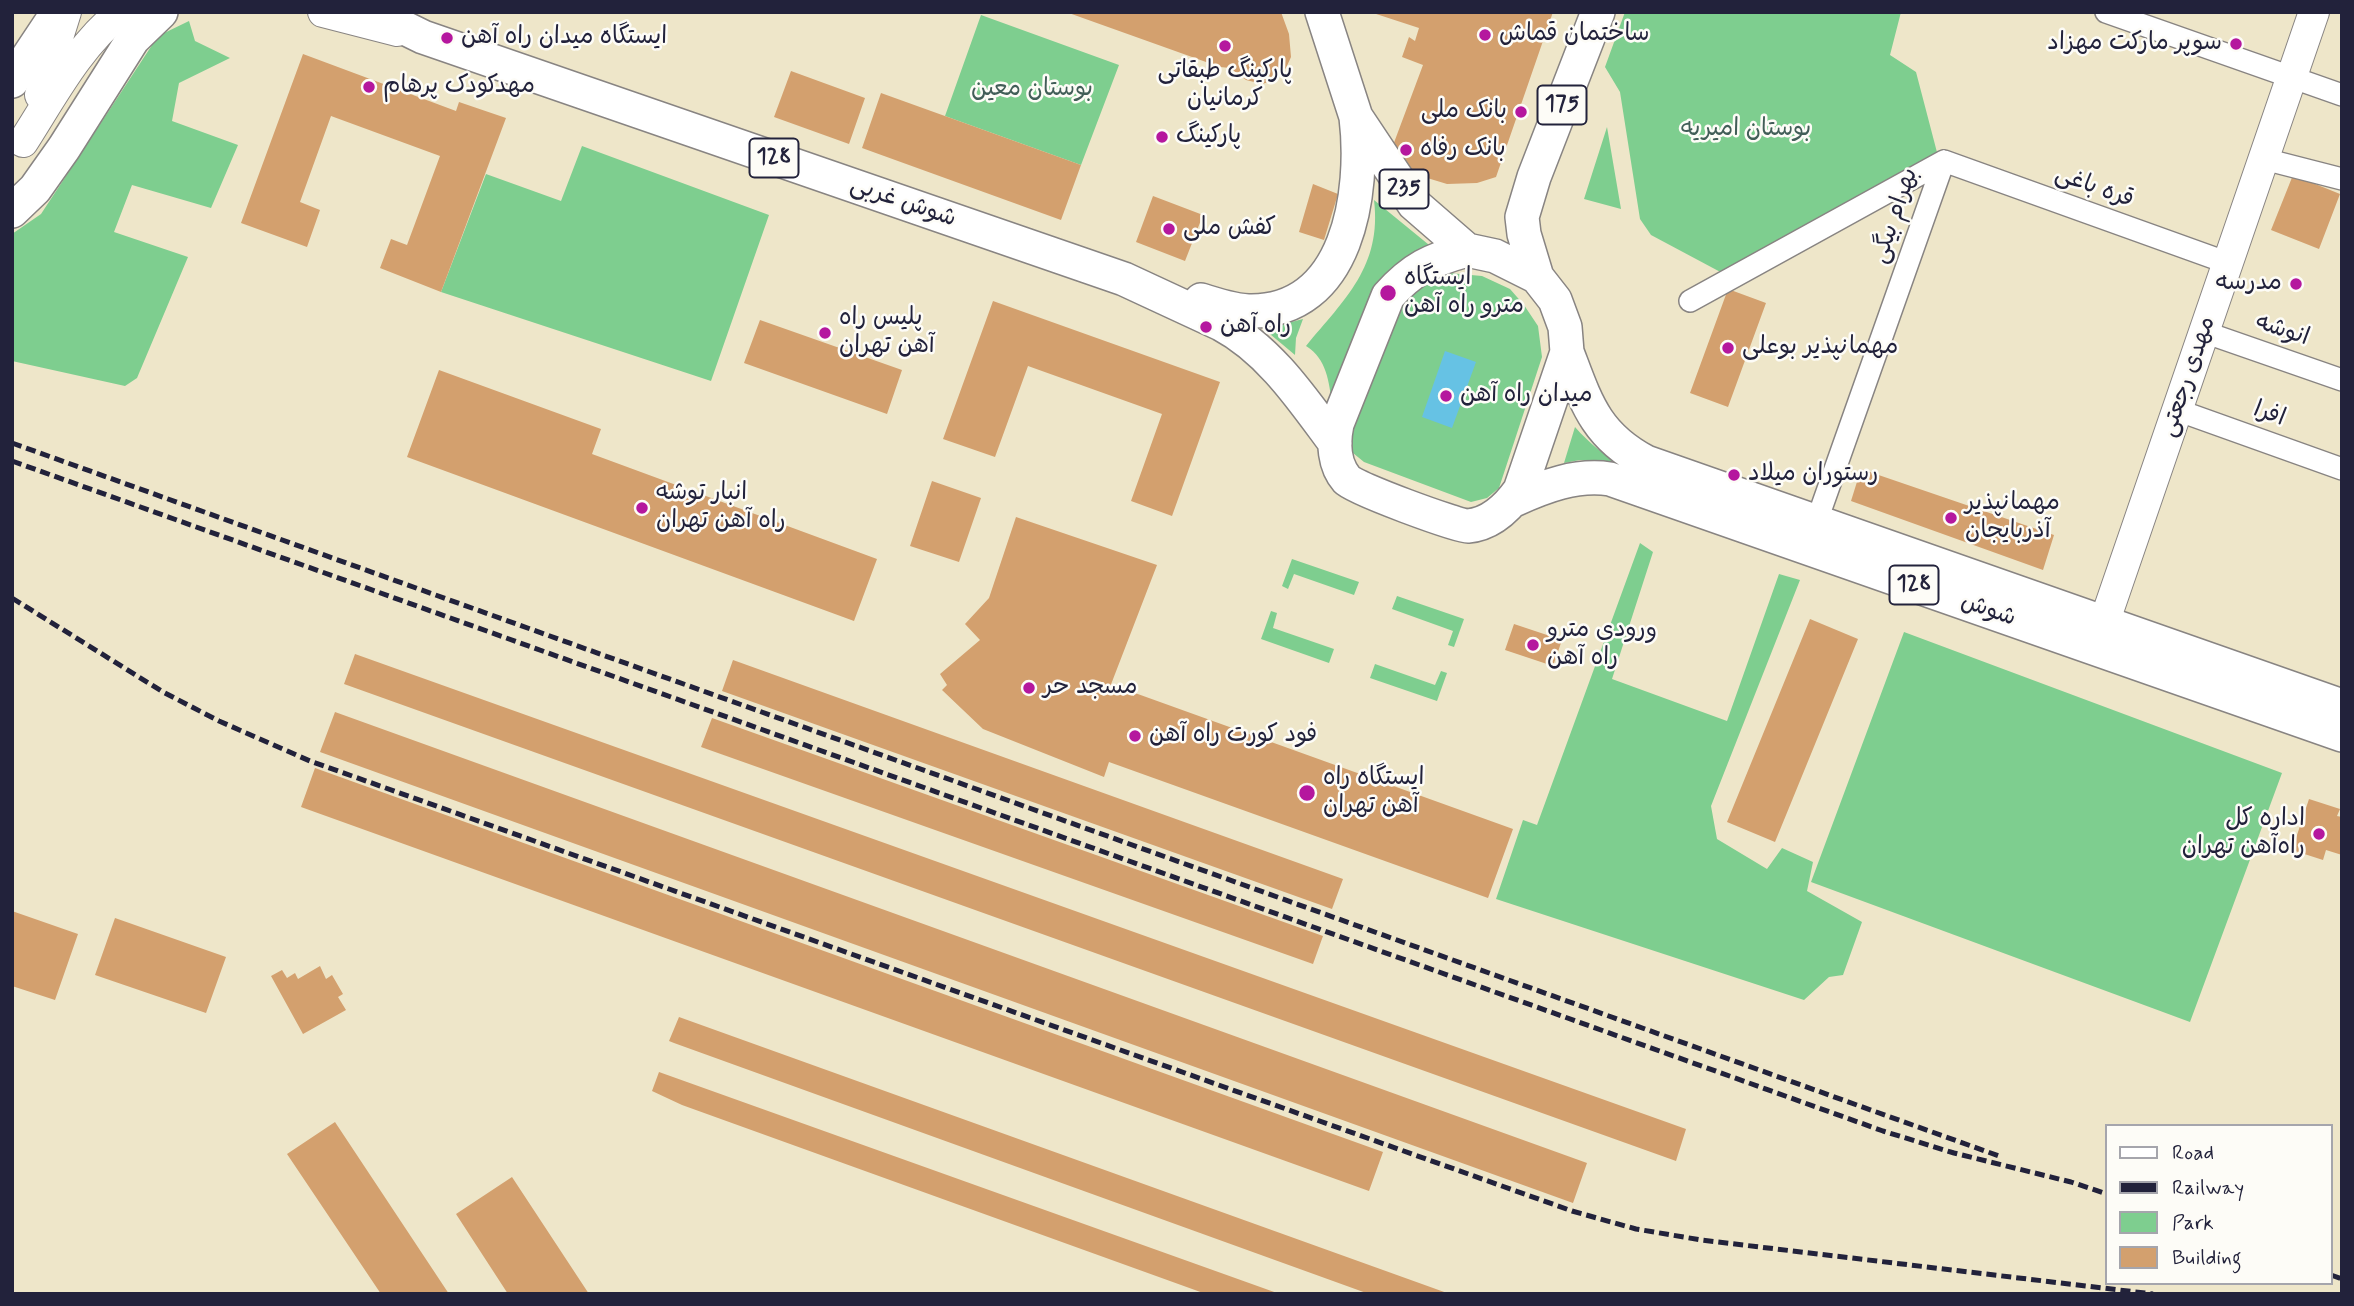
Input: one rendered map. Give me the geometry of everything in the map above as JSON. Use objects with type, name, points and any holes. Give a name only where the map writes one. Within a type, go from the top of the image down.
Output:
[{"type":"main road","points":[[12,81],[58,12]]},
{"type":"main road","points":[[12,211],[35,189],[132,39],[161,12]]},
{"type":"main road","name":"128","points":[[372,12],[423,37]]},
{"type":"main road","points":[[390,12],[423,37]]},
{"type":"main road","name":"235","points":[[1322,12],[1356,117],[1414,204],[1466,250]]},
{"type":"main road","name":"175","points":[[1537,277],[1524,234],[1522,217],[1534,177],[1598,12]]},
{"type":"main road","name":"شوش غربی","points":[[423,37],[1124,279],[1221,324],[1259,349],[1335,443]]},
{"type":"main road","points":[[1124,279],[1248,311],[1282,305],[1313,288],[1329,271],[1348,232],[1360,167],[1356,117]]},
{"type":"main road","points":[[1466,250],[1495,256],[1537,277],[1555,300],[1565,327],[1567,352],[1520,490],[1514,500],[1494,517],[1481,523],[1460,524],[1352,485],[1338,466],[1335,443],[1337,424],[1388,296],[1403,279],[1419,267],[1466,250]]},
{"type":"main road","name":"شوش","points":[[1567,352],[1590,410],[1612,440],[1646,462],[2342,706]]},
{"type":"main road","name":"شوش","points":[[1514,500],[1542,487],[1569,480],[1592,476],[1610,479],[2342,735]]},
{"type":"street","points":[[66,12],[48,74],[23,142],[82,51],[121,12]]},
{"type":"street","points":[[323,12],[423,37]]},
{"type":"street","points":[[2106,12],[2135,17],[2342,95]]},
{"type":"street","name":"مهدی رجعتی","points":[[2104,623],[2314,12]]},
{"type":"street","points":[[2264,159],[2342,179]]},
{"type":"street","name":"قره باغی","points":[[1944,161],[2228,263]]},
{"type":"street","name":"بهرام بیگی","points":[[1690,301],[1944,161]]},
{"type":"street","name":"بهرام بیگی","points":[[1816,523],[1944,161]]},
{"type":"street","name":"انوشه","points":[[2204,332],[2342,380]]},
{"type":"street","name":"افرا","points":[[2178,410],[2342,470]]},
{"type":"green space","name":"بوستان امیریه","points":[[1625,12],[1901,12],[1890,55],[1916,72],[1939,160],[1726,275],[1651,235],[1640,219],[1620,92],[1605,67]]},
{"type":"green space","name":"بوستان معین","points":[[981,15],[1119,65],[1081,165],[945,116]]},
{"type":"green space","points":[[189,21],[195,41],[230,58],[179,83],[172,121],[238,145],[211,208],[132,185],[114,232],[188,257],[137,378],[125,386],[12,361],[12,234],[41,214],[158,36]]},
{"type":"green space","points":[[1607,127],[1621,209],[1584,199]]},
{"type":"green space","points":[[582,146],[769,215],[711,381],[441,292],[486,174],[561,201]]},
{"type":"green space","points":[[1374,200],[1434,249],[1332,404],[1323,364],[1306,346],[1347,297],[1366,263],[1375,223]]},
{"type":"green space","name":"میدان راه آهن","points":[[1449,273],[1482,276],[1510,289],[1538,326],[1542,357],[1499,488],[1487,498],[1471,502],[1364,462],[1353,453],[1348,434],[1391,314],[1419,286]]},
{"type":"green space","points":[[1303,319],[1296,338],[1295,355],[1264,329]]},
{"type":"green space","points":[[1575,427],[1598,449],[1625,466],[1580,460],[1564,463]]},
{"type":"green space","points":[[1640,543],[1653,552],[1612,679],[1727,721],[1779,574],[1800,580],[1711,806],[1717,839],[1767,869],[1782,848],[1813,862],[1807,891],[1862,922],[1843,975],[1829,977],[1804,1000],[1496,899],[1523,820],[1537,825]]},
{"type":"green space","points":[[1292,559],[1359,582],[1354,595],[1294,574],[1288,589],[1282,586]]},
{"type":"green space","points":[[1397,596],[1464,619],[1454,647],[1448,645],[1453,631],[1392,609]]},
{"type":"green space","points":[[1271,611],[1277,613],[1273,628],[1334,649],[1329,663],[1261,639]]},
{"type":"green space","points":[[1904,632],[2282,773],[2190,1022],[1811,882]]},
{"type":"green space","points":[[1375,664],[1435,685],[1441,671],[1447,673],[1437,701],[1370,678]]},
{"type":"water","points":[[1445,351],[1476,362],[1452,428],[1422,417]]},
{"type":"building","name":"پارکینگ طبقاتی کرمانیان","points":[[1066,12],[1281,12],[1289,34],[1291,57],[1278,76],[1262,84],[1246,80],[1230,68],[1220,67]]},
{"type":"building","points":[[1370,12],[1553,12],[1496,177],[1477,183],[1447,184],[1424,177],[1406,165],[1392,148],[1423,65],[1402,57],[1409,37],[1415,41],[1419,28]]},
{"type":"building","points":[[303,54],[456,111],[459,102],[506,118],[441,292],[380,268],[391,239],[407,245],[440,156],[331,116],[300,202],[320,210],[307,247],[241,223]]},
{"type":"building","points":[[791,71],[865,98],[849,144],[774,117]]},
{"type":"building","points":[[881,93],[1081,165],[1061,220],[862,148]]},
{"type":"building","points":[[2293,175],[2340,194],[2319,249],[2271,230]]},
{"type":"building","points":[[1313,184],[1338,194],[1324,240],[1299,232]]},
{"type":"building","name":"کفش ملی","points":[[1153,196],[1203,215],[1185,261],[1136,242]]},
{"type":"building","name":"مهمانپذیر بوعلی","points":[[1728,289],[1766,303],[1728,407],[1690,393]]},
{"type":"building","points":[[993,301],[1220,382],[1172,516],[1131,501],[1162,414],[1028,366],[995,457],[943,439]]},
{"type":"building","points":[[760,320],[902,370],[887,414],[744,363]]},
{"type":"building","name":"انبار توشه راه آهن تهران","points":[[439,370],[601,429],[592,454],[877,559],[854,621],[407,457]]},
{"type":"building","name":"مهمانپذیر آذربایجان","points":[[1861,469],[2054,535],[2043,570],[1851,501]]},
{"type":"building","points":[[932,481],[981,498],[959,562],[910,546]]},
{"type":"building","points":[[1016,517],[1157,565],[1110,687],[1134,696],[1135,693],[1513,829],[1488,898],[1109,762],[1104,777],[983,729],[942,690],[947,685],[940,674],[980,640],[965,624],[989,598]]},
{"type":"building","points":[[1810,619],[1858,639],[1775,842],[1727,822]]},
{"type":"building","name":"ورودی مترو راه آهن","points":[[1514,624],[1562,640],[1553,666],[1505,650]]},
{"type":"building","points":[[355,654],[1686,1129],[1676,1161],[344,684]]},
{"type":"building","points":[[733,660],[1343,879],[1332,909],[722,691]]},
{"type":"building","points":[[335,712],[1587,1163],[1573,1203],[320,752]]},
{"type":"building","points":[[712,718],[1323,936],[1313,964],[701,747]]},
{"type":"building","points":[[315,768],[1383,1152],[1369,1191],[301,807]]},
{"type":"building","name":"اداره کل راه‌آهن تهران","points":[[2309,799],[2340,809],[2337,816],[2342,817],[2342,855],[2326,850],[2323,860],[2292,850]]},
{"type":"building","points":[[12,911],[78,934],[55,1000],[12,986]]},
{"type":"building","points":[[115,918],[226,957],[206,1013],[95,975]]},
{"type":"building","points":[[320,966],[326,979],[332,975],[343,994],[338,997],[346,1010],[303,1034],[271,976],[282,970],[287,978],[295,973],[298,979]]},
{"type":"building","points":[[679,1017],[1447,1294],[1369,1294],[669,1041]]},
{"type":"building","points":[[659,1072],[1277,1294],[1206,1294],[682,1105],[652,1091]]},
{"type":"building","points":[[335,1122],[449,1294],[381,1294],[287,1154]]},
{"type":"building","points":[[512,1177],[589,1294],[508,1294],[456,1214]]},
{"type":"railway","points":[[12,443],[1999,1156]]},
{"type":"railway","points":[[12,461],[1883,1131],[2106,1194]]},
{"type":"railway","points":[[12,598],[163,692],[219,721],[310,761],[1572,1211],[1636,1229],[1701,1240],[2153,1294]]},
{"type":"railway","points":[[2333,1276],[2342,1279]]},
{"type":"place","name":"ساختمان قماش","points":[[1485,35]]},
{"type":"place","name":"ایستگاه میدان راه آهن","points":[[447,38]]},
{"type":"place","name":"سوپر مارکت مهزاد","points":[[2236,44]]},
{"type":"place","name":"پارکینگ طبقاتی کرمانیان","points":[[1225,46]]},
{"type":"place","name":"مهدکودک پرهام","points":[[369,87]]},
{"type":"place","name":"بانک ملی","points":[[1521,112]]},
{"type":"place","name":"پارکینگ","points":[[1162,137]]},
{"type":"place","name":"بانک رفاه","points":[[1406,150]]},
{"type":"place","name":"کفش ملی","points":[[1169,229]]},
{"type":"place","name":"مدرسه","points":[[2296,284]]},
{"type":"place","name":"ایستگاه مترو راه آهن","points":[[1388,293]]},
{"type":"place","name":"راه آهن","points":[[1206,327]]},
{"type":"place","name":"پلیس راه آهن تهران","points":[[825,333]]},
{"type":"place","name":"مهمانپذیر بوعلی","points":[[1728,348]]},
{"type":"place","name":"میدان راه آهن","points":[[1446,396]]},
{"type":"place","name":"رستوران میلاد","points":[[1734,475]]},
{"type":"place","name":"انبار توشه راه آهن تهران","points":[[642,508]]},
{"type":"place","name":"مهمانپذیر آذربایجان","points":[[1951,518]]},
{"type":"place","name":"ورودی مترو راه آهن","points":[[1533,645]]},
{"type":"place","name":"مسجد حر","points":[[1029,688]]},
{"type":"place","name":"فود کورت راه آهن","points":[[1135,736]]},
{"type":"place","name":"ایستگاه راه آهن تهران","points":[[1307,793]]},
{"type":"place","name":"اداره کل راه‌آهن تهران","points":[[2319,834]]}]
